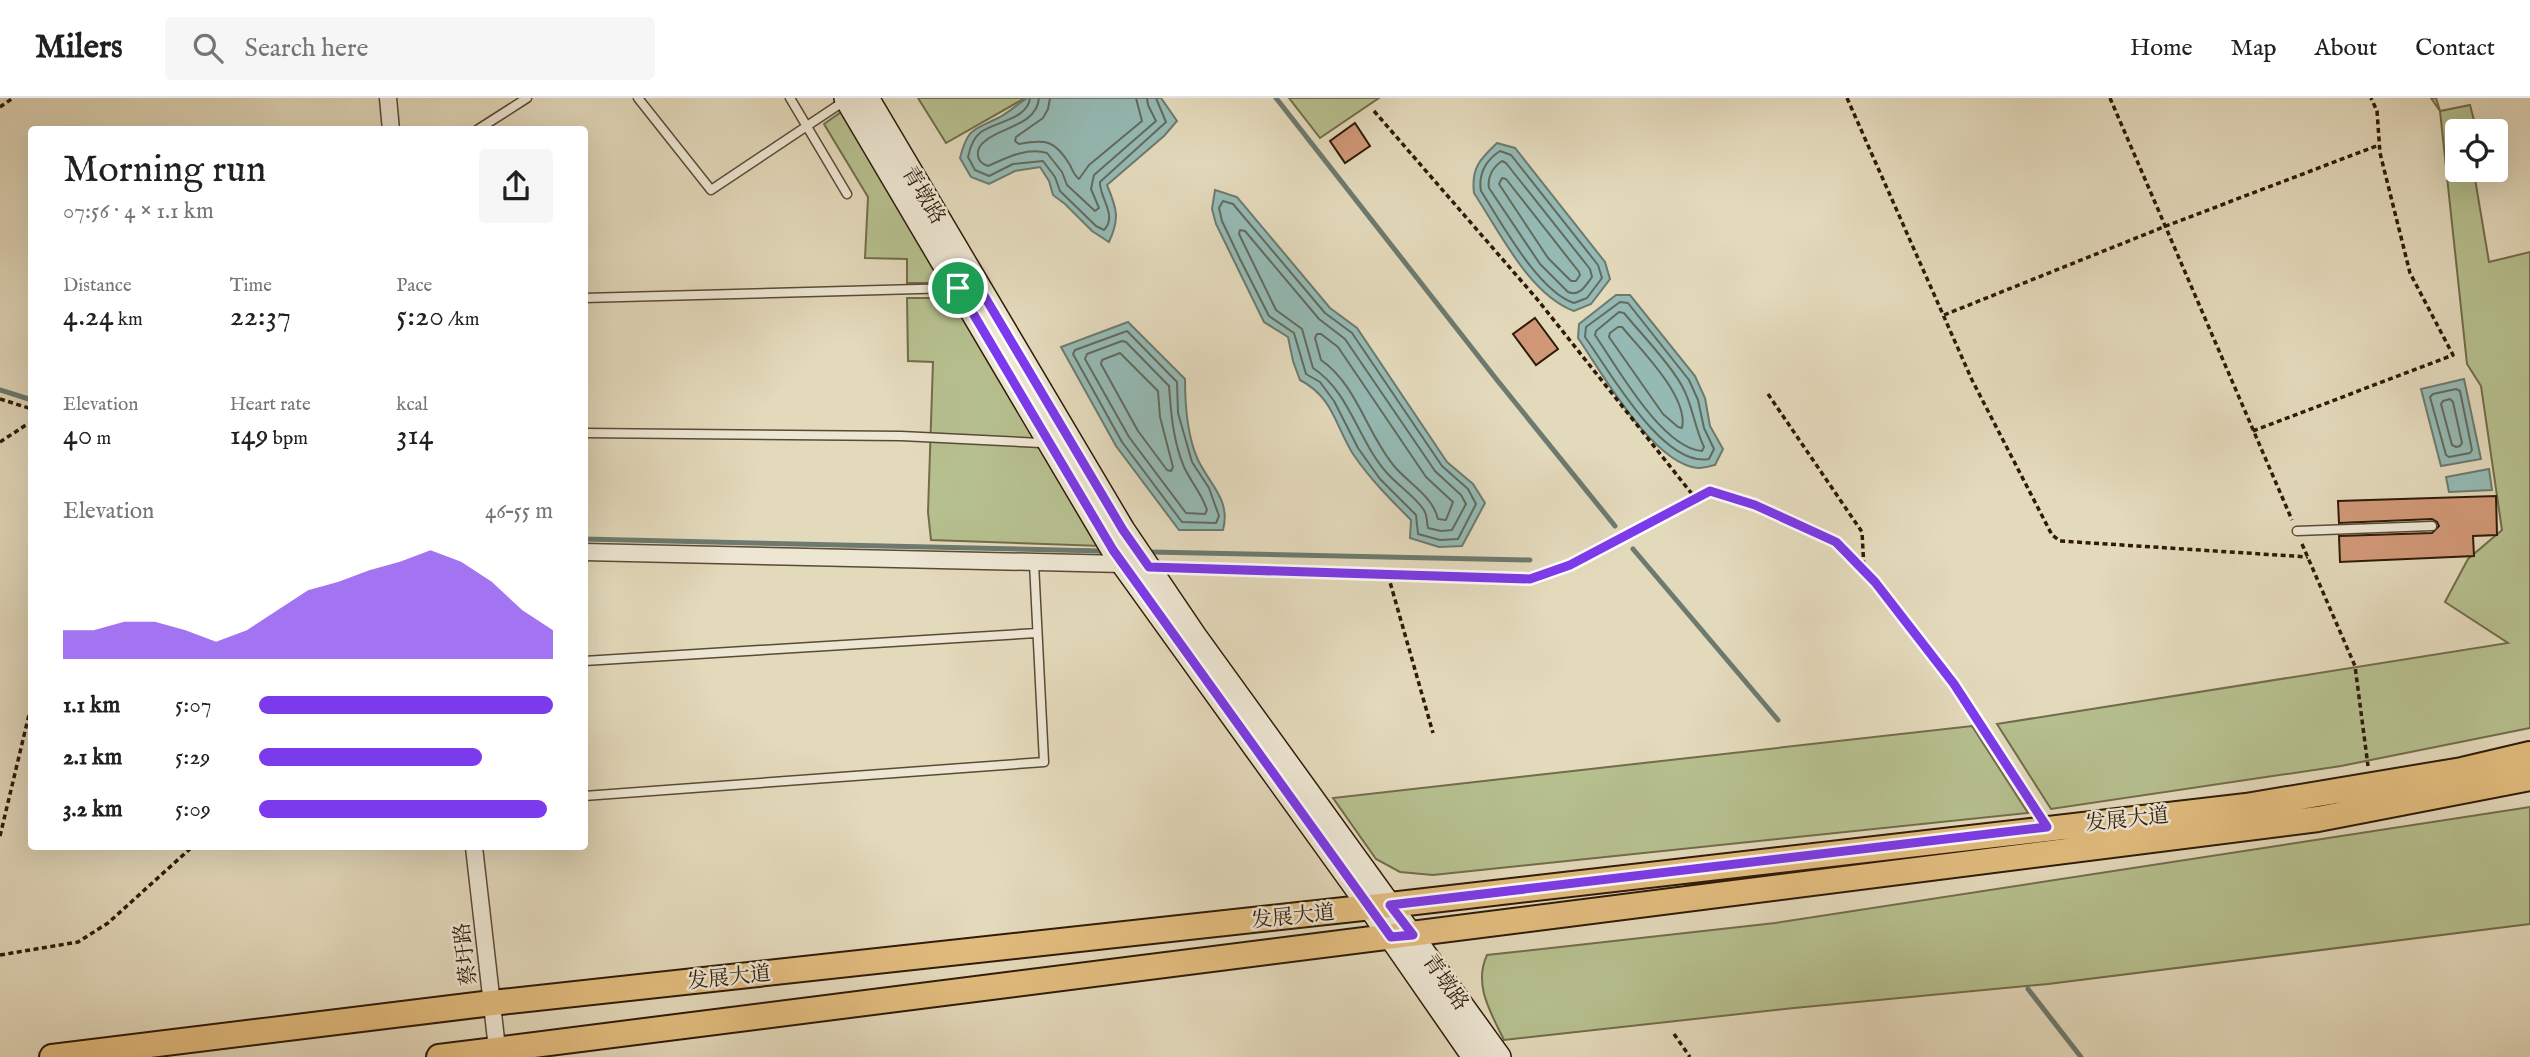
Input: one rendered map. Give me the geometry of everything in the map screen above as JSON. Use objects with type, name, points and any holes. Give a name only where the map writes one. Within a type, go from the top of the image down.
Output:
[{"type":"main road","name":"青墩路","points":[[852,98],[968,287],[1123,530],[1380,906]]},
{"type":"main road","name":"青墩路","points":[[968,287],[1048,440],[1123,564],[1402,936],[1499,1057]]},
{"type":"main road","name":"发展大道","points":[[52,1057],[492,1003],[1380,906],[2246,806],[2462,770],[2530,754]]},
{"type":"main road","name":"发展大道","points":[[439,1057],[497,1053],[2318,819],[2530,778]]},
{"type":"main road","name":"青墩路","points":[[1402,936],[1474,1057]]},
{"type":"street","points":[[387,98],[390,126]]},
{"type":"street","points":[[588,552],[1123,564]]},
{"type":"street","name":"蔡圩路","points":[[474,850],[497,1053]]},
{"type":"lane","points":[[483,126],[527,98]]},
{"type":"lane","points":[[638,98],[711,190],[852,98]]},
{"type":"lane","points":[[790,98],[847,194]]},
{"type":"lane","points":[[588,298],[968,287]]},
{"type":"lane","points":[[588,433],[901,436],[1041,443],[1048,440]]},
{"type":"lane","points":[[2297,531],[2432,526]]},
{"type":"lane","points":[[588,796],[1044,762],[1034,563]]},
{"type":"lane","points":[[588,661],[1037,633]]},
{"type":"path","points":[[0,107],[13,98]]},
{"type":"path","points":[[1847,98],[1972,380],[2052,535],[2060,541],[2308,557]]},
{"type":"path","points":[[2110,98],[2355,666],[2370,785]]},
{"type":"path","points":[[2253,431],[2453,355],[2410,274],[2379,145],[2377,111],[2371,98]]},
{"type":"path","points":[[1374,111],[1537,299],[1696,499]]},
{"type":"path","points":[[1944,315],[2379,145]]},
{"type":"path","points":[[1768,394],[1862,532],[1864,571]]},
{"type":"path","points":[[0,399],[28,408]]},
{"type":"path","points":[[0,442],[28,424]]},
{"type":"path","points":[[1149,567],[1530,579],[1570,565],[1710,491],[1755,505],[1836,542],[1864,571],[1954,684],[2047,827]]},
{"type":"path","points":[[1388,575],[1433,733]]},
{"type":"path","points":[[0,836],[28,719]]},
{"type":"path","points":[[0,955],[78,942],[108,923],[189,850]]},
{"type":"path","points":[[1674,1034],[1690,1057]]},
{"type":"green space","points":[[918,98],[1025,98],[946,143]]},
{"type":"green space","points":[[1289,98],[1379,98],[1320,138]]},
{"type":"green space","points":[[2431,98],[2436,98],[2440,111]]},
{"type":"green space","points":[[2470,105],[2474,119],[2445,119],[2445,158],[2440,111]]},
{"type":"green space","points":[[844,110],[945,283],[907,283],[907,259],[865,258],[868,197],[824,124]]},
{"type":"green space","points":[[2448,182],[2476,182],[2489,262],[2530,252],[2530,728],[2341,766],[2051,809],[1997,724],[2508,643],[2445,602],[2468,559],[2502,530],[2481,386],[2467,364]]},
{"type":"green space","points":[[907,298],[955,298],[1101,546],[931,540],[928,512],[933,362],[908,361]]},
{"type":"green space","points":[[1972,726],[2028,813],[1433,875],[1400,872],[1376,859],[1333,798]]},
{"type":"green space","points":[[2530,807],[2530,924],[2048,984],[1794,1008],[1504,1040],[1489,1009],[1483,988],[1483,966],[1487,955],[1775,923]]},
{"type":"water","points":[[1027,98],[1161,98],[1177,121],[1164,136],[1107,185],[1116,214],[1109,242],[1092,231],[1053,195],[1049,181],[1040,167],[1015,171],[989,184],[971,177],[960,158],[966,140],[973,131]]},
{"type":"water","points":[[1497,143],[1515,148],[1605,262],[1610,279],[1591,304],[1574,311],[1543,291],[1516,260],[1474,193],[1475,170]]},
{"type":"water","points":[[1215,190],[1237,197],[1330,308],[1357,328],[1447,462],[1473,484],[1485,503],[1462,546],[1439,547],[1410,538],[1411,520],[1380,488],[1353,454],[1327,403],[1300,380],[1288,337],[1264,322],[1216,224],[1212,209]]},
{"type":"water","points":[[1616,295],[1630,295],[1695,376],[1705,398],[1710,426],[1723,449],[1715,465],[1698,468],[1681,463],[1664,451],[1630,415],[1578,338],[1579,324]]},
{"type":"water","points":[[1128,322],[1185,379],[1191,441],[1198,460],[1222,501],[1225,519],[1223,530],[1179,530],[1116,446],[1061,347]]},
{"type":"water","points":[[2464,379],[2481,459],[2441,466],[2421,389]]},
{"type":"water","points":[[2489,469],[2492,490],[2449,492],[2446,477]]},
{"type":"building","points":[[1355,123],[1370,146],[1345,163],[1330,141]]},
{"type":"building","points":[[1535,318],[1558,349],[1536,365],[1513,334]]},
{"type":"building","points":[[2496,496],[2497,535],[2473,536],[2474,556],[2340,562],[2339,536],[2432,533],[2439,526],[2432,519],[2339,523],[2338,501]]},
{"type":"waterway","points":[[1276,98],[1615,526]]},
{"type":"waterway","points":[[0,390],[28,399]]},
{"type":"waterway","points":[[588,539],[1101,551]]},
{"type":"waterway","points":[[1633,549],[1778,720]]},
{"type":"waterway","points":[[1150,552],[1530,560]]},
{"type":"waterway","points":[[2028,989],[2081,1057]]},
{"type":"route","points":[[979,287],[1123,530],[1149,567],[1530,579],[1570,565],[1710,491],[1755,505],[1836,542],[1875,582],[1954,684],[2047,827],[1390,905],[1413,935],[1391,937],[1113,550],[958,288],[979,287]]}]
